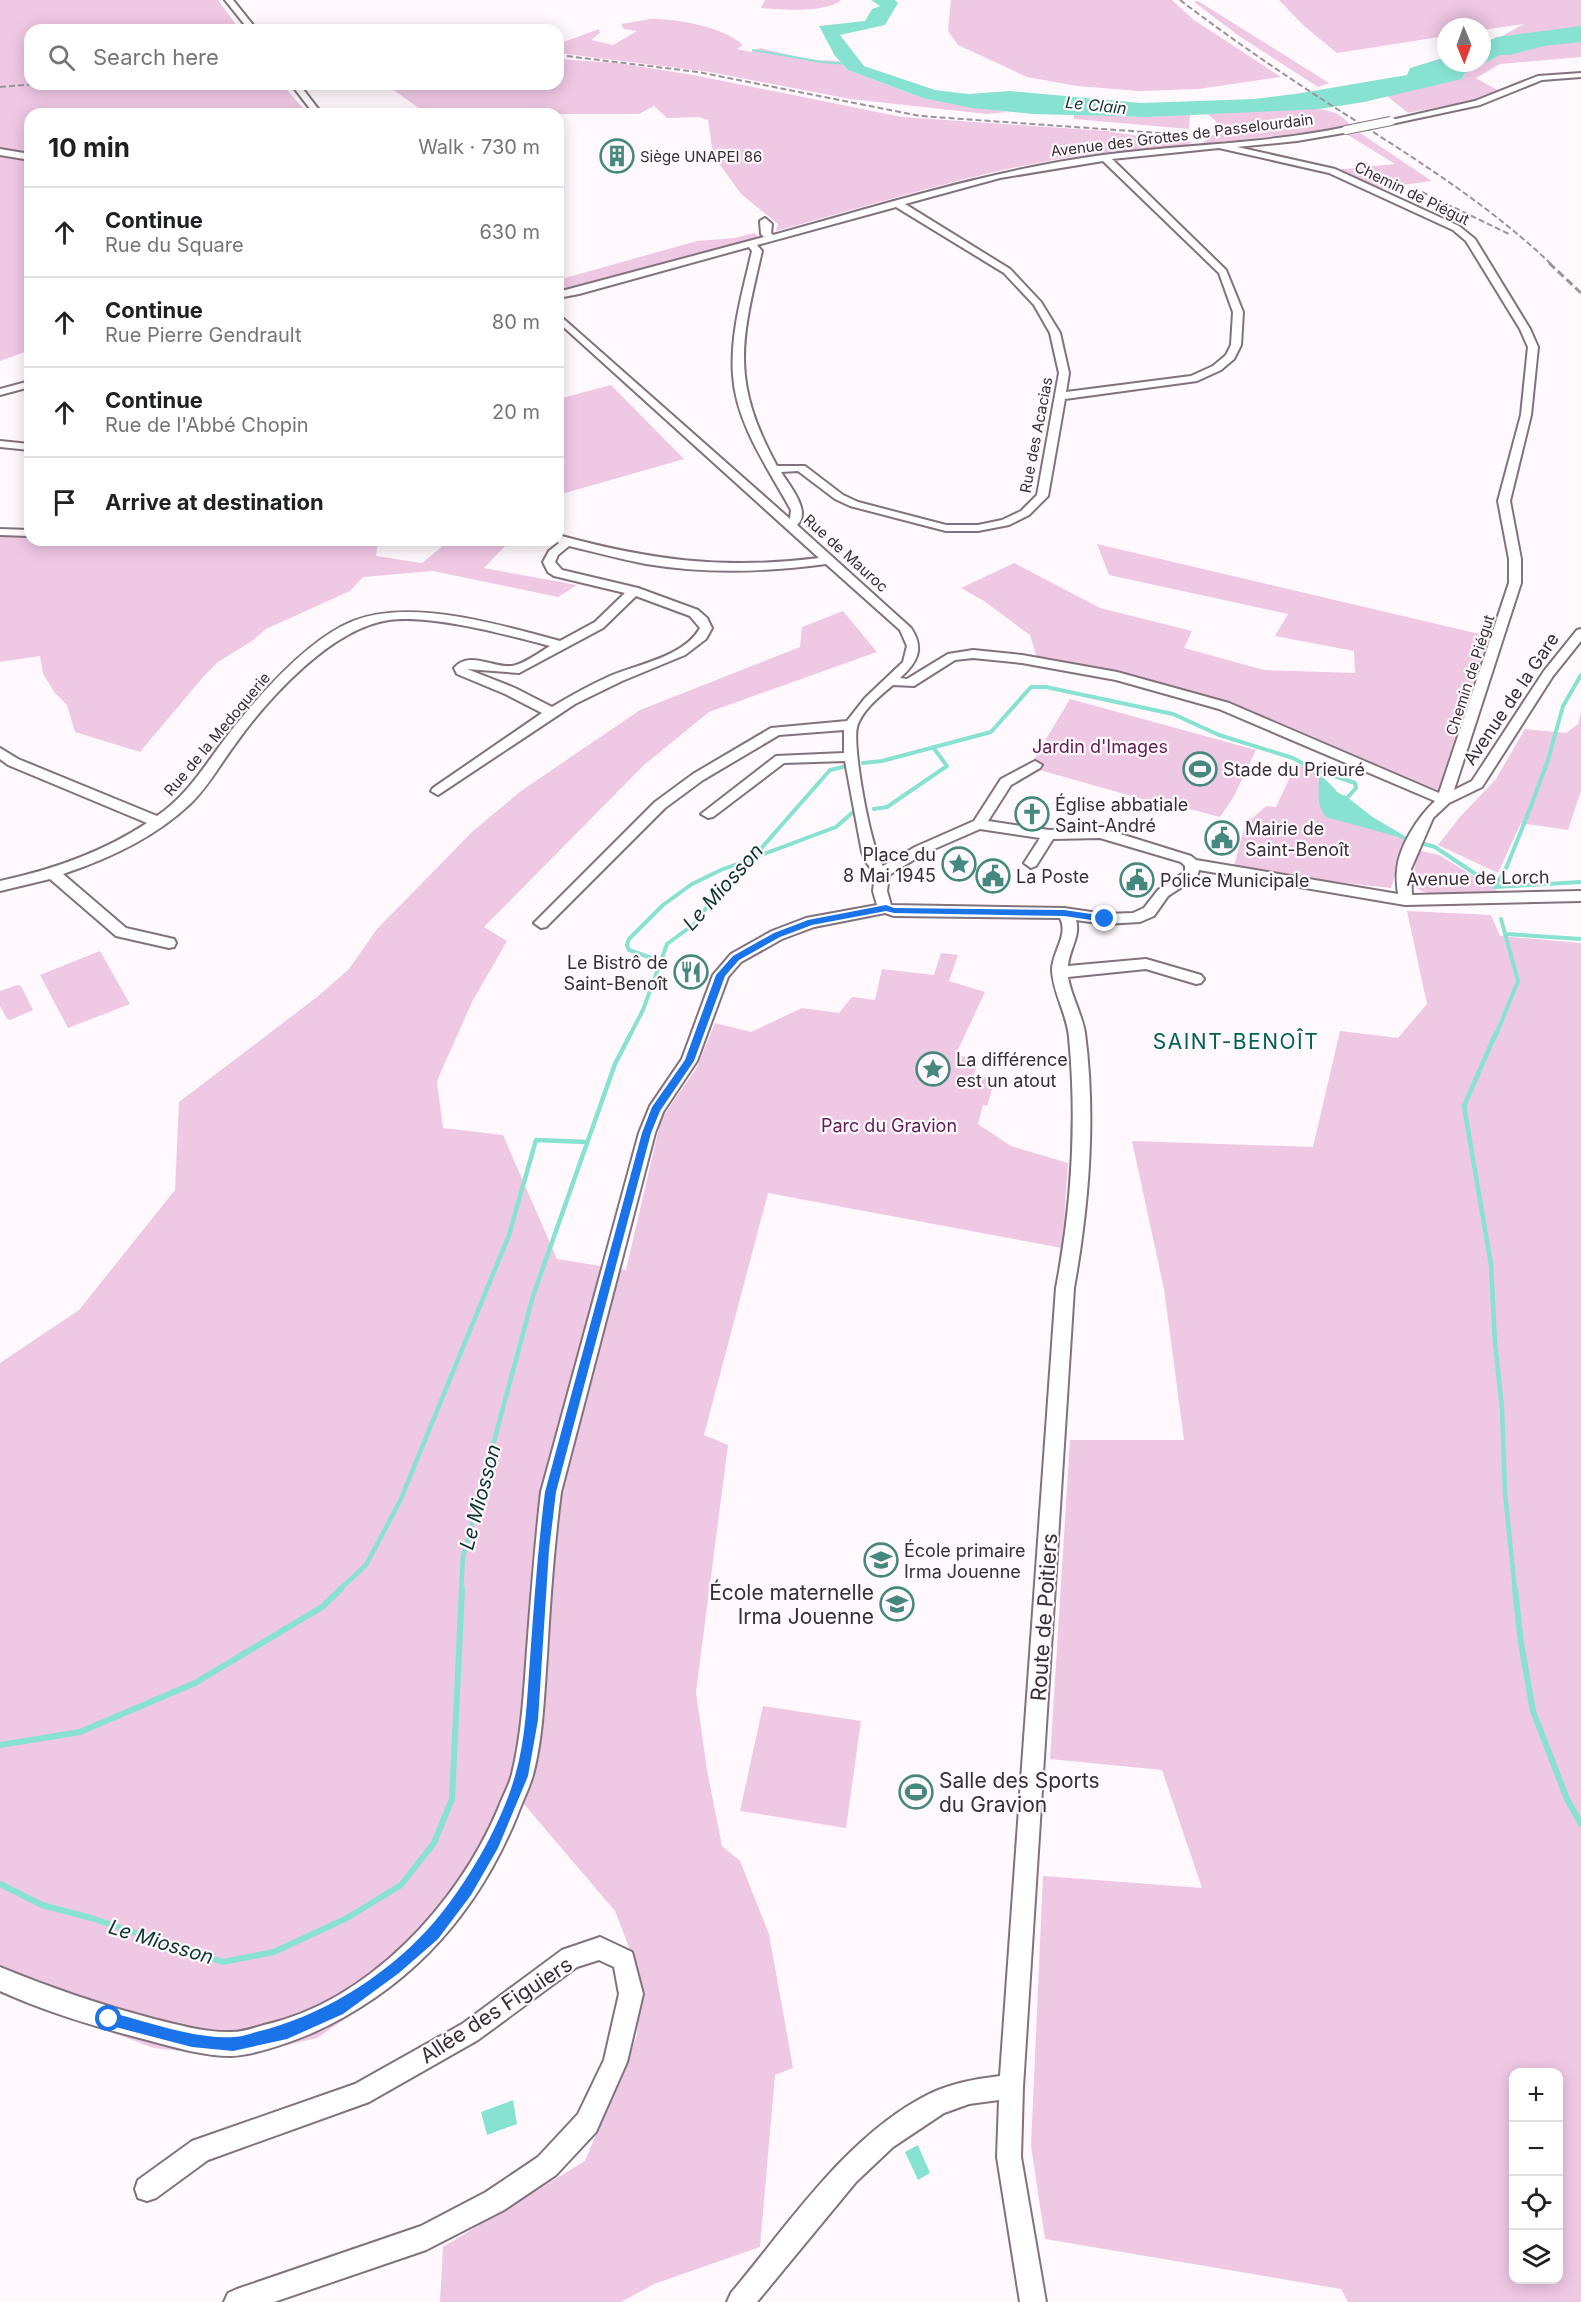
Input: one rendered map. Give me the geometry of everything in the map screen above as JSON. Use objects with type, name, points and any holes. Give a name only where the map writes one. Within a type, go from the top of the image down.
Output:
[{"type":"street","points":[[230,0],[248,24]]},
{"type":"street","name":"Avenue des Grottes de Passelourdain","points":[[564,295],[999,176],[1104,157],[1297,138],[1346,130],[1477,103],[1542,78],[1581,75]]},
{"type":"street","points":[[300,90],[313,108]]},
{"type":"street","name":"Chemin de Piégut","points":[[1217,145],[1332,171],[1375,188],[1456,228],[1470,239],[1525,329],[1533,347],[1526,415],[1504,501],[1515,559],[1515,583],[1444,800]]},
{"type":"street","points":[[0,152],[24,156]]},
{"type":"street","points":[[1060,396],[1193,379],[1217,368],[1230,357],[1236,345],[1238,312],[1223,272],[1104,157]]},
{"type":"street","name":"Rue des Acacias","points":[[775,470],[801,468],[839,496],[854,504],[946,528],[978,528],[1005,523],[1025,513],[1042,496],[1064,373],[1055,333],[1038,304],[1007,271],[898,204]]},
{"type":"street","points":[[765,221],[766,234],[772,239]]},
{"type":"street","points":[[752,245],[757,251],[739,341],[739,390],[751,423],[797,510],[795,521],[789,524]]},
{"type":"street","name":"Rue de Mauroc","points":[[564,322],[905,628],[914,645],[914,656],[866,705],[851,725]]},
{"type":"street","points":[[0,392],[24,386]]},
{"type":"street","points":[[0,444],[24,446]]},
{"type":"street","points":[[0,532],[24,533]]},
{"type":"street","points":[[564,541],[633,558],[719,568],[772,566],[828,560]]},
{"type":"street","points":[[438,791],[553,713],[607,682],[690,648],[704,636],[706,628],[699,616],[634,591],[558,573],[552,569],[549,562],[558,546]]},
{"type":"street","points":[[553,713],[510,691],[461,671],[460,668],[466,663],[515,670],[599,625],[634,591]]},
{"type":"street","name":"Rue de la Medoquerie","points":[[0,886],[52,873],[104,852],[158,822],[193,792],[254,712],[310,654],[338,633],[358,623],[391,616],[420,615],[524,634],[561,645]]},
{"type":"street","name":"Avenue de la Gare","points":[[1405,900],[1404,869],[1413,842],[1427,816],[1444,800],[1477,784],[1548,674],[1581,633]]},
{"type":"street","points":[[891,681],[909,683],[952,657],[973,654],[1022,659],[1118,676],[1224,706],[1444,800]]},
{"type":"street","points":[[510,691],[515,670]]},
{"type":"street","points":[[540,922],[660,805],[698,777],[776,730],[851,725],[850,757],[873,862],[882,873]]},
{"type":"street","points":[[0,752],[6,764],[158,822]]},
{"type":"street","points":[[708,814],[781,759],[850,757]]},
{"type":"street","points":[[886,908],[882,903],[879,885],[882,873],[920,850],[979,824],[1006,782],[1035,765]]},
{"type":"street","name":"Avenue de Lorch","points":[[979,824],[1049,835],[1101,833],[1176,856],[1192,869],[1270,878],[1405,900],[1434,902],[1581,896]]},
{"type":"street","points":[[1031,863],[1049,835]]},
{"type":"street","points":[[0,1979],[30,1993],[109,2019],[192,2040],[233,2044],[287,2032],[339,2009],[394,1969],[433,1934],[466,1890],[494,1844],[522,1776],[532,1720],[544,1550],[551,1492],[647,1133],[656,1110],[689,1061],[721,975],[736,958],[777,935],[811,922],[886,908],[1064,913],[1105,919],[1136,918],[1149,912],[1163,893],[1192,869]]},
{"type":"street","points":[[52,873],[121,932],[169,943]]},
{"type":"street","points":[[1064,913],[1071,922],[1071,935],[1105,919]]},
{"type":"street","name":"Route de Poitiers","points":[[1033,2302],[1009,2157],[1011,2087],[1065,1288],[1074,1247],[1080,1154],[1077,1031],[1063,988],[1060,963],[1071,935]]},
{"type":"street","points":[[1061,972],[1146,964],[1196,979]]},
{"type":"street","name":"Allée des Figuiers","points":[[147,2189],[201,2150],[361,2094],[470,2032],[570,1958],[600,1948],[624,1960],[631,1994],[615,2062],[587,2123],[547,2166],[495,2201],[426,2237],[237,2302]]},
{"type":"street","points":[[740,2302],[847,2173],[884,2138],[937,2103],[969,2092],[1011,2087]]},
{"type":"green space","points":[[0,0],[218,0],[236,24],[24,24],[24,90],[287,90],[303,108],[24,108],[24,352],[0,361]]},
{"type":"green space","points":[[765,0],[841,0],[815,9],[791,10],[761,8]]},
{"type":"green space","points":[[951,0],[1172,0],[1194,20],[1281,77],[1198,89],[1140,91],[1077,86],[1027,77],[958,45],[948,31]]},
{"type":"green space","points":[[1279,0],[1581,0],[1581,57],[1500,64],[1491,69],[1491,42],[1524,24],[1491,29],[1491,18],[1437,18],[1437,37],[1337,53],[1303,25]]},
{"type":"green space","points":[[1198,1],[1329,83],[1318,87],[1239,36],[1194,2]]},
{"type":"green space","points":[[651,19],[686,22],[712,28],[734,38],[743,45],[737,49],[751,52],[760,48],[812,60],[839,61],[848,70],[923,98],[1007,112],[987,114],[850,99],[710,72],[564,54],[564,42],[599,29],[600,33],[591,40],[613,45],[637,31],[624,29],[621,24]]},
{"type":"green space","points":[[564,59],[617,63],[693,75],[902,117],[1107,131],[1170,141],[1192,142],[1187,145],[1091,154],[1024,166],[953,182],[776,231],[778,224],[741,194],[713,155],[708,120],[699,117],[667,118],[654,106],[639,114],[564,114],[564,108],[419,108],[393,90],[564,90]]},
{"type":"green space","points":[[1456,72],[1486,72],[1476,78],[1499,91],[1469,101],[1408,113],[1387,96]]},
{"type":"green space","points":[[1302,108],[1334,113],[1350,125],[1310,132],[1201,144],[1217,132],[1216,121],[1207,114]]},
{"type":"green space","points":[[1190,114],[1189,129],[1074,119],[1074,115],[1148,117]]},
{"type":"green space","points":[[1360,133],[1432,181],[1381,188],[1335,170],[1395,164],[1348,135]]},
{"type":"green space","points":[[754,233],[759,237],[564,289],[564,278],[697,241],[735,238]]},
{"type":"green space","points":[[611,385],[684,459],[564,493],[564,397]]},
{"type":"green space","points":[[0,532],[24,533],[24,546],[377,546],[376,556],[422,563],[443,546],[505,546],[484,568],[577,585],[558,597],[433,571],[363,577],[350,591],[266,629],[252,641],[218,662],[140,752],[75,732],[67,705],[55,693],[43,674],[40,656],[0,662]]},
{"type":"green space","points":[[1097,544],[1488,636],[1438,790],[1245,708],[1120,671],[1037,658],[1030,635],[984,601],[961,588],[1014,563],[1100,608],[1192,631],[1184,648],[1264,670],[1355,673],[1354,651],[1275,636],[1288,614],[1109,575]]},
{"type":"green space","name":"Parc du Gravion","points":[[843,611],[877,652],[709,712],[644,765],[484,927],[507,941],[472,1002],[437,1081],[443,1128],[503,1135],[557,1259],[626,1270],[661,1119],[696,1069],[715,1023],[751,1032],[802,1008],[839,1013],[852,997],[875,1000],[882,969],[934,975],[941,953],[958,955],[949,981],[985,992],[956,1054],[978,1061],[974,1075],[995,1080],[987,1106],[983,1105],[978,1124],[1011,1146],[1068,1163],[1062,1248],[768,1193],[704,1435],[728,1445],[696,1692],[707,1770],[722,1846],[740,1861],[769,1934],[793,2068],[775,2075],[760,2247],[654,2284],[621,2302],[440,2302],[443,2247],[585,2161],[637,2035],[638,1970],[615,1911],[523,1803],[491,1873],[436,1947],[398,1983],[317,2038],[236,2057],[154,2048],[0,1989],[0,1363],[79,1310],[175,1190],[179,1102],[317,997],[349,969],[377,929],[473,831],[521,791],[640,710],[800,647],[802,627]]},
{"type":"green space","name":"Jardin d'Images","points":[[1070,699],[1256,750],[1233,798],[1220,817],[1178,806],[1174,808],[1036,769],[1033,761]]},
{"type":"green space","points":[[1581,713],[1581,791],[1568,830],[1521,823],[1498,873],[1438,845],[1459,818],[1496,779],[1525,729],[1566,733],[1578,724]]},
{"type":"green space","points":[[1296,764],[1311,768],[1329,787],[1347,798],[1372,819],[1406,839],[1391,888],[1319,880],[1234,866],[1245,825],[1266,806],[1276,807]]},
{"type":"green space","points":[[1418,850],[1439,855],[1498,891],[1499,894],[1440,896],[1419,890],[1412,884]]},
{"type":"green space","points":[[1407,911],[1491,915],[1500,936],[1581,943],[1581,2302],[1348,2302],[1341,2289],[1045,2239],[1031,2146],[1043,1876],[1202,1888],[1162,1770],[1050,1759],[1070,1440],[1184,1440],[1164,1289],[1132,1141],[1313,1147],[1340,1031],[1398,1038],[1427,1004]]},
{"type":"green space","points":[[100,951],[130,1004],[68,1028],[40,975]]},
{"type":"green space","points":[[17,985],[21,986],[33,1010],[10,1020],[7,1019],[0,1006],[0,991]]},
{"type":"green space","points":[[763,1706],[861,1721],[846,1828],[740,1811]]},
{"type":"water","name":"Le Clain","points":[[871,0],[895,0],[898,3],[885,25],[840,35],[864,66],[935,90],[968,94],[1010,91],[1141,103],[1254,99],[1407,75],[1410,68],[1437,60],[1437,72],[1468,72],[1462,79],[1364,102],[1319,109],[1148,117],[1033,114],[972,108],[923,98],[848,70],[835,56],[819,26],[865,21],[872,9],[880,6]]},
{"type":"water","points":[[1581,26],[1581,42],[1544,46],[1510,55],[1500,55],[1491,60],[1491,40],[1497,37]]},
{"type":"water","points":[[1319,778],[1372,819],[1406,839],[1326,817],[1319,804]]},
{"type":"water","points":[[513,2100],[517,2124],[487,2135],[481,2112]]},
{"type":"water","points":[[918,2145],[930,2173],[918,2180],[905,2152]]},
{"type":"waterway","points":[[753,50],[822,62],[848,64]]},
{"type":"waterway","points":[[1495,887],[1507,866],[1531,806],[1548,760],[1563,706],[1581,675]]},
{"type":"waterway","name":"Le Miosson","points":[[933,747],[991,732],[1031,687],[1046,687],[1173,714],[1219,735],[1293,758],[1311,768]]},
{"type":"waterway","name":"Le Miosson","points":[[863,763],[882,761],[933,747]]},
{"type":"waterway","points":[[874,809],[887,807],[947,766],[933,747]]},
{"type":"waterway","name":"Le Miosson","points":[[752,858],[830,770],[843,767]]},
{"type":"waterway","points":[[1311,768],[1355,783],[1356,788],[1347,798]]},
{"type":"waterway","name":"Le Miosson","points":[[1311,768],[1334,791]]},
{"type":"waterway","name":"Le Miosson","points":[[1344,797],[1372,819],[1406,839],[1435,847],[1495,887]]},
{"type":"waterway","points":[[752,858],[836,827],[853,812]]},
{"type":"waterway","name":"Le Miosson","points":[[630,1035],[643,1010],[667,944],[697,922],[714,896],[752,858]]},
{"type":"waterway","points":[[660,961],[629,950],[627,945],[629,939],[663,905],[692,884],[752,858]]},
{"type":"waterway","name":"Le Miosson","points":[[1495,887],[1581,882]]},
{"type":"waterway","points":[[1496,1035],[1518,981],[1501,919]]},
{"type":"waterway","points":[[1506,934],[1581,939]]},
{"type":"waterway","name":"Le Miosson","points":[[461,1590],[463,1557],[533,1296],[615,1064],[631,1033]]},
{"type":"waterway","points":[[1496,1033],[1464,1106],[1491,1265],[1495,1343],[1502,1408],[1505,1493],[1515,1590]]},
{"type":"waterway","points":[[339,1590],[366,1565],[400,1501],[509,1235],[536,1140],[587,1142]]},
{"type":"waterway","points":[[0,1745],[80,1732],[195,1683],[322,1607],[341,1589]]},
{"type":"waterway","name":"Le Miosson","points":[[0,1884],[42,1905],[91,1918],[223,1962],[274,1952],[347,1918],[401,1885],[434,1843],[452,1799],[462,1589]]},
{"type":"waterway","points":[[1515,1589],[1521,1643],[1533,1711],[1567,1799],[1581,1824]]},
{"type":"railway","points":[[1180,0],[1275,68],[1446,180],[1500,220],[1551,264]]},
{"type":"railway","points":[[564,56],[698,72],[920,116],[1187,135]]},
{"type":"railway","points":[[0,87],[24,85]]},
{"type":"railway","points":[[1422,192],[1509,234]]},
{"type":"railway","points":[[1549,263],[1581,293]]},
{"type":"place","name":"Siège UNAPEI 86","points":[[617,156]]},
{"type":"place","name":"Stade du Prieuré","points":[[1200,769]]},
{"type":"place","name":"Église abbatiale Saint-André","points":[[1032,814]]},
{"type":"place","name":"Mairie de Saint-Benoît","points":[[1222,838]]},
{"type":"place","name":"Place du 8 Mai 1945","points":[[959,864]]},
{"type":"place","name":"La Poste","points":[[993,876]]},
{"type":"place","name":"Police Municipale","points":[[1137,880]]},
{"type":"place","name":"Le Bistrô de Saint-Benoît","points":[[691,972]]},
{"type":"place","name":"La différence est un atout","points":[[933,1069]]},
{"type":"place","name":"École primaire Irma Jouenne","points":[[881,1560]]},
{"type":"place","name":"École maternelle Irma Jouenne","points":[[897,1604]]},
{"type":"place","name":"Salle des Sports du Gravion","points":[[916,1792]]},
{"type":"district","name":"SAINT-BENOÎT","points":[[1236,1041]]},
{"type":"route","points":[[109,2019],[192,2040],[233,2044],[287,2032],[339,2009],[394,1969],[433,1934],[466,1890],[494,1844],[522,1776],[532,1720],[544,1550],[551,1492],[647,1133],[656,1110],[689,1061],[721,975],[736,958],[777,935],[811,922],[886,908],[1064,913],[1105,919]]}]
